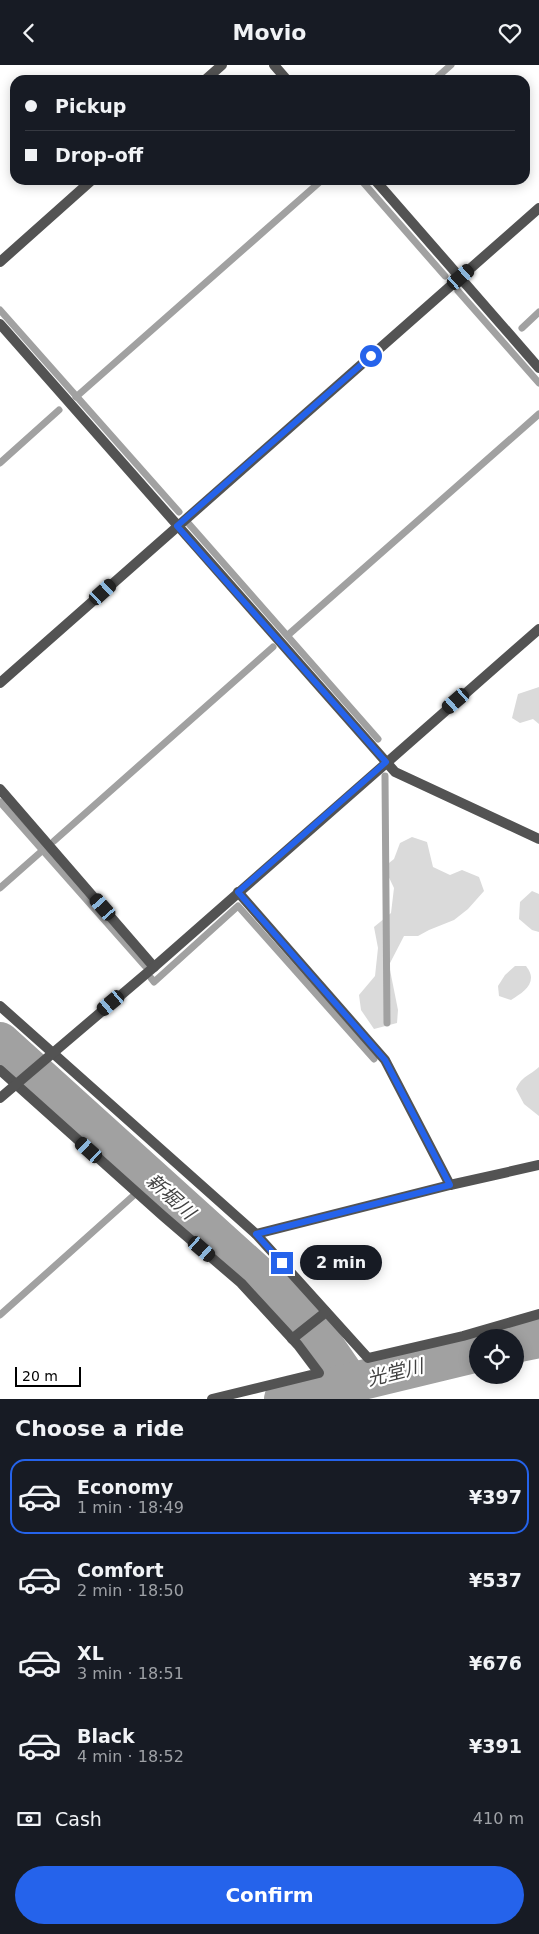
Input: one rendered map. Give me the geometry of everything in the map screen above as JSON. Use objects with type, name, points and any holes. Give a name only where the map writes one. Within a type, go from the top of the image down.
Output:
[{"type":"street","points":[[211,75],[222,65]]},
{"type":"street","points":[[274,65],[283,75]]},
{"type":"street","points":[[0,262],[86,185]]},
{"type":"street","points":[[379,185],[539,368]]},
{"type":"street","points":[[0,683],[539,208]]},
{"type":"street","points":[[0,324],[395,772],[539,839]]},
{"type":"street","points":[[0,1098],[154,967],[539,629]]},
{"type":"street","points":[[0,789],[154,967]]},
{"type":"street","points":[[238,892],[385,1060],[450,1185]]},
{"type":"street","points":[[0,1006],[256,1234],[368,1358],[463,1336],[539,1314]]},
{"type":"street","points":[[0,1070],[241,1283],[320,1373],[212,1399]]},
{"type":"street","points":[[256,1234],[450,1185],[539,1165]]},
{"type":"street","points":[[292,1339],[326,1312]]},
{"type":"shaded area","points":[[539,687],[539,724],[533,719],[520,723],[512,718],[518,694]]},
{"type":"shaded area","points":[[412,837],[427,842],[433,867],[450,875],[462,870],[479,877],[484,891],[468,909],[454,920],[418,936],[404,936],[389,965],[398,1010],[397,1023],[374,1029],[361,1010],[359,995],[375,976],[378,948],[374,927],[391,913],[394,888],[384,867],[394,859],[400,843]]},
{"type":"shaded area","points":[[532,891],[539,894],[539,932],[532,930],[519,919],[520,902]]},
{"type":"shaded area","points":[[515,966],[526,966],[531,977],[525,990],[511,1000],[499,996],[498,986],[505,975]]},
{"type":"shaded area","points":[[539,1067],[539,1116],[524,1104],[516,1089],[523,1079]]},
{"type":"waterway","points":[[440,75],[451,65]]},
{"type":"waterway","points":[[76,397],[316,185]]},
{"type":"waterway","points":[[365,185],[445,276]]},
{"type":"waterway","points":[[458,291],[539,383]]},
{"type":"waterway","points":[[0,310],[179,512]]},
{"type":"waterway","points":[[522,328],[539,312]]},
{"type":"waterway","points":[[0,463],[59,410]]},
{"type":"waterway","points":[[288,635],[539,414]]},
{"type":"waterway","points":[[189,524],[378,739]]},
{"type":"waterway","points":[[54,841],[273,647]]},
{"type":"waterway","points":[[385,776],[387,1023]]},
{"type":"waterway","points":[[0,802],[145,966]]},
{"type":"waterway","points":[[0,888],[43,850]]},
{"type":"waterway","points":[[151,978],[154,982],[238,906],[374,1059]]},
{"type":"waterway","name":"新堀川","points":[[0,1042],[273,1289],[321,1341],[350,1383]]},
{"type":"waterway","points":[[0,1315],[133,1196]]},
{"type":"waterway","name":"光堂川","points":[[524,1341],[539,1338]]},
{"type":"waterway","name":"光堂川","points":[[284,1399],[469,1354]]},
{"type":"route","points":[[282,1263],[256,1234],[450,1185],[385,1060],[238,892],[386,762],[177,526],[371,356]]}]
